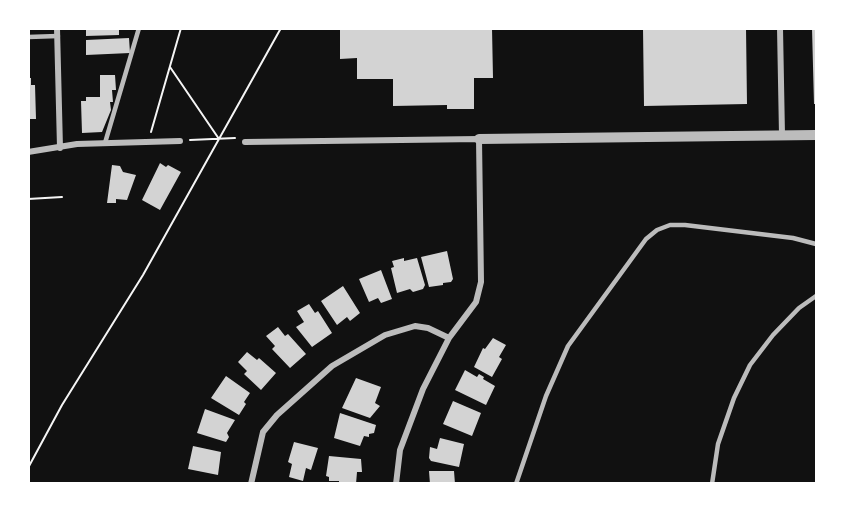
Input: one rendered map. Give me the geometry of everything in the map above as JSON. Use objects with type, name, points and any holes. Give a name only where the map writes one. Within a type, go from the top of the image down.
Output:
[{"type":"street","points":[[57,28],[60,148]]},
{"type":"street","points":[[780,28],[782,135]]},
{"type":"street","points":[[245,142],[816,135]]},
{"type":"street","points":[[396,483],[400,450],[423,389],[449,338],[476,302],[481,282],[479,139]]},
{"type":"street","points":[[28,153],[77,144],[180,141]]},
{"type":"street","points":[[251,483],[263,432],[277,415],[332,366],[385,335],[415,326],[428,328],[449,338]]},
{"type":"lane","points":[[105,143],[139,28]]},
{"type":"lane","points":[[28,37],[58,36]]},
{"type":"lane","points":[[516,483],[546,396],[568,346],[646,239],[657,230],[670,225],[685,225],[793,238],[816,244]]},
{"type":"lane","points":[[712,483],[718,444],[734,398],[750,364],[799,308],[816,296]]},
{"type":"path","points":[[148,142],[181,28]]},
{"type":"path","points":[[28,468],[62,405],[143,275],[281,28]]},
{"type":"path","points":[[170,67],[219,139]]},
{"type":"path","points":[[192,139],[241,138],[245,142]]},
{"type":"path","points":[[28,199],[62,197]]},
{"type":"building","points":[[86,28],[119,28],[119,35],[86,36]]},
{"type":"building","points":[[340,28],[492,28],[493,78],[474,78],[474,109],[447,109],[447,105],[393,106],[393,79],[357,79],[357,58],[340,59]]},
{"type":"building","points":[[643,28],[746,28],[747,104],[644,106]]},
{"type":"building","points":[[812,28],[816,28],[816,104],[814,104]]},
{"type":"building","points":[[129,38],[130,53],[86,55],[86,40]]},
{"type":"building","points":[[100,75],[115,75],[116,90],[112,90],[111,110],[102,132],[82,133],[81,101],[86,101],[86,97],[100,97]]},
{"type":"building","points":[[28,78],[31,78],[31,85],[35,85],[36,119],[28,119]]},
{"type":"building","points":[[160,163],[181,172],[160,210],[142,200]]},
{"type":"building","points":[[112,165],[120,166],[123,172],[136,175],[127,200],[116,199],[116,203],[107,203]]},
{"type":"building","points":[[447,251],[453,279],[443,285],[429,287],[421,257]]},
{"type":"building","points":[[404,258],[404,261],[417,258],[425,285],[423,289],[413,292],[410,289],[397,293],[391,268],[394,267],[392,261]]},
{"type":"building","points":[[381,270],[392,299],[381,303],[378,298],[369,302],[359,279]]},
{"type":"building","points":[[343,286],[360,313],[350,321],[347,317],[337,325],[321,301]]},
{"type":"building","points":[[309,304],[315,313],[318,311],[332,333],[312,347],[296,327],[304,322],[297,311]]},
{"type":"building","points":[[278,327],[285,336],[288,334],[306,354],[290,368],[272,349],[275,346],[266,336]]},
{"type":"building","points":[[493,338],[506,345],[499,357],[502,359],[492,377],[474,367],[483,348],[485,349]]},
{"type":"building","points":[[247,352],[257,360],[259,358],[276,373],[261,390],[244,374],[247,371],[238,362]]},
{"type":"building","points":[[465,370],[477,377],[479,374],[495,386],[486,405],[455,390]]},
{"type":"building","points":[[226,376],[250,393],[239,415],[211,398]]},
{"type":"building","points":[[356,378],[381,387],[375,403],[380,406],[370,418],[342,408]]},
{"type":"building","points":[[453,401],[481,413],[472,436],[443,424]]},
{"type":"building","points":[[205,409],[235,420],[227,433],[229,437],[226,442],[197,433]]},
{"type":"building","points":[[340,413],[376,425],[374,433],[369,434],[369,437],[364,436],[360,446],[334,438]]},
{"type":"building","points":[[440,438],[464,444],[459,467],[431,461],[429,458],[430,447],[437,449]]},
{"type":"building","points":[[294,442],[318,448],[311,470],[306,468],[303,481],[289,477],[292,464],[288,462]]},
{"type":"building","points":[[193,446],[221,452],[218,475],[188,469]]},
{"type":"building","points":[[329,456],[361,459],[362,472],[357,472],[356,484],[339,484],[339,481],[329,481],[329,477],[326,476]]},
{"type":"building","points":[[429,471],[454,471],[455,484],[430,484]]}]
